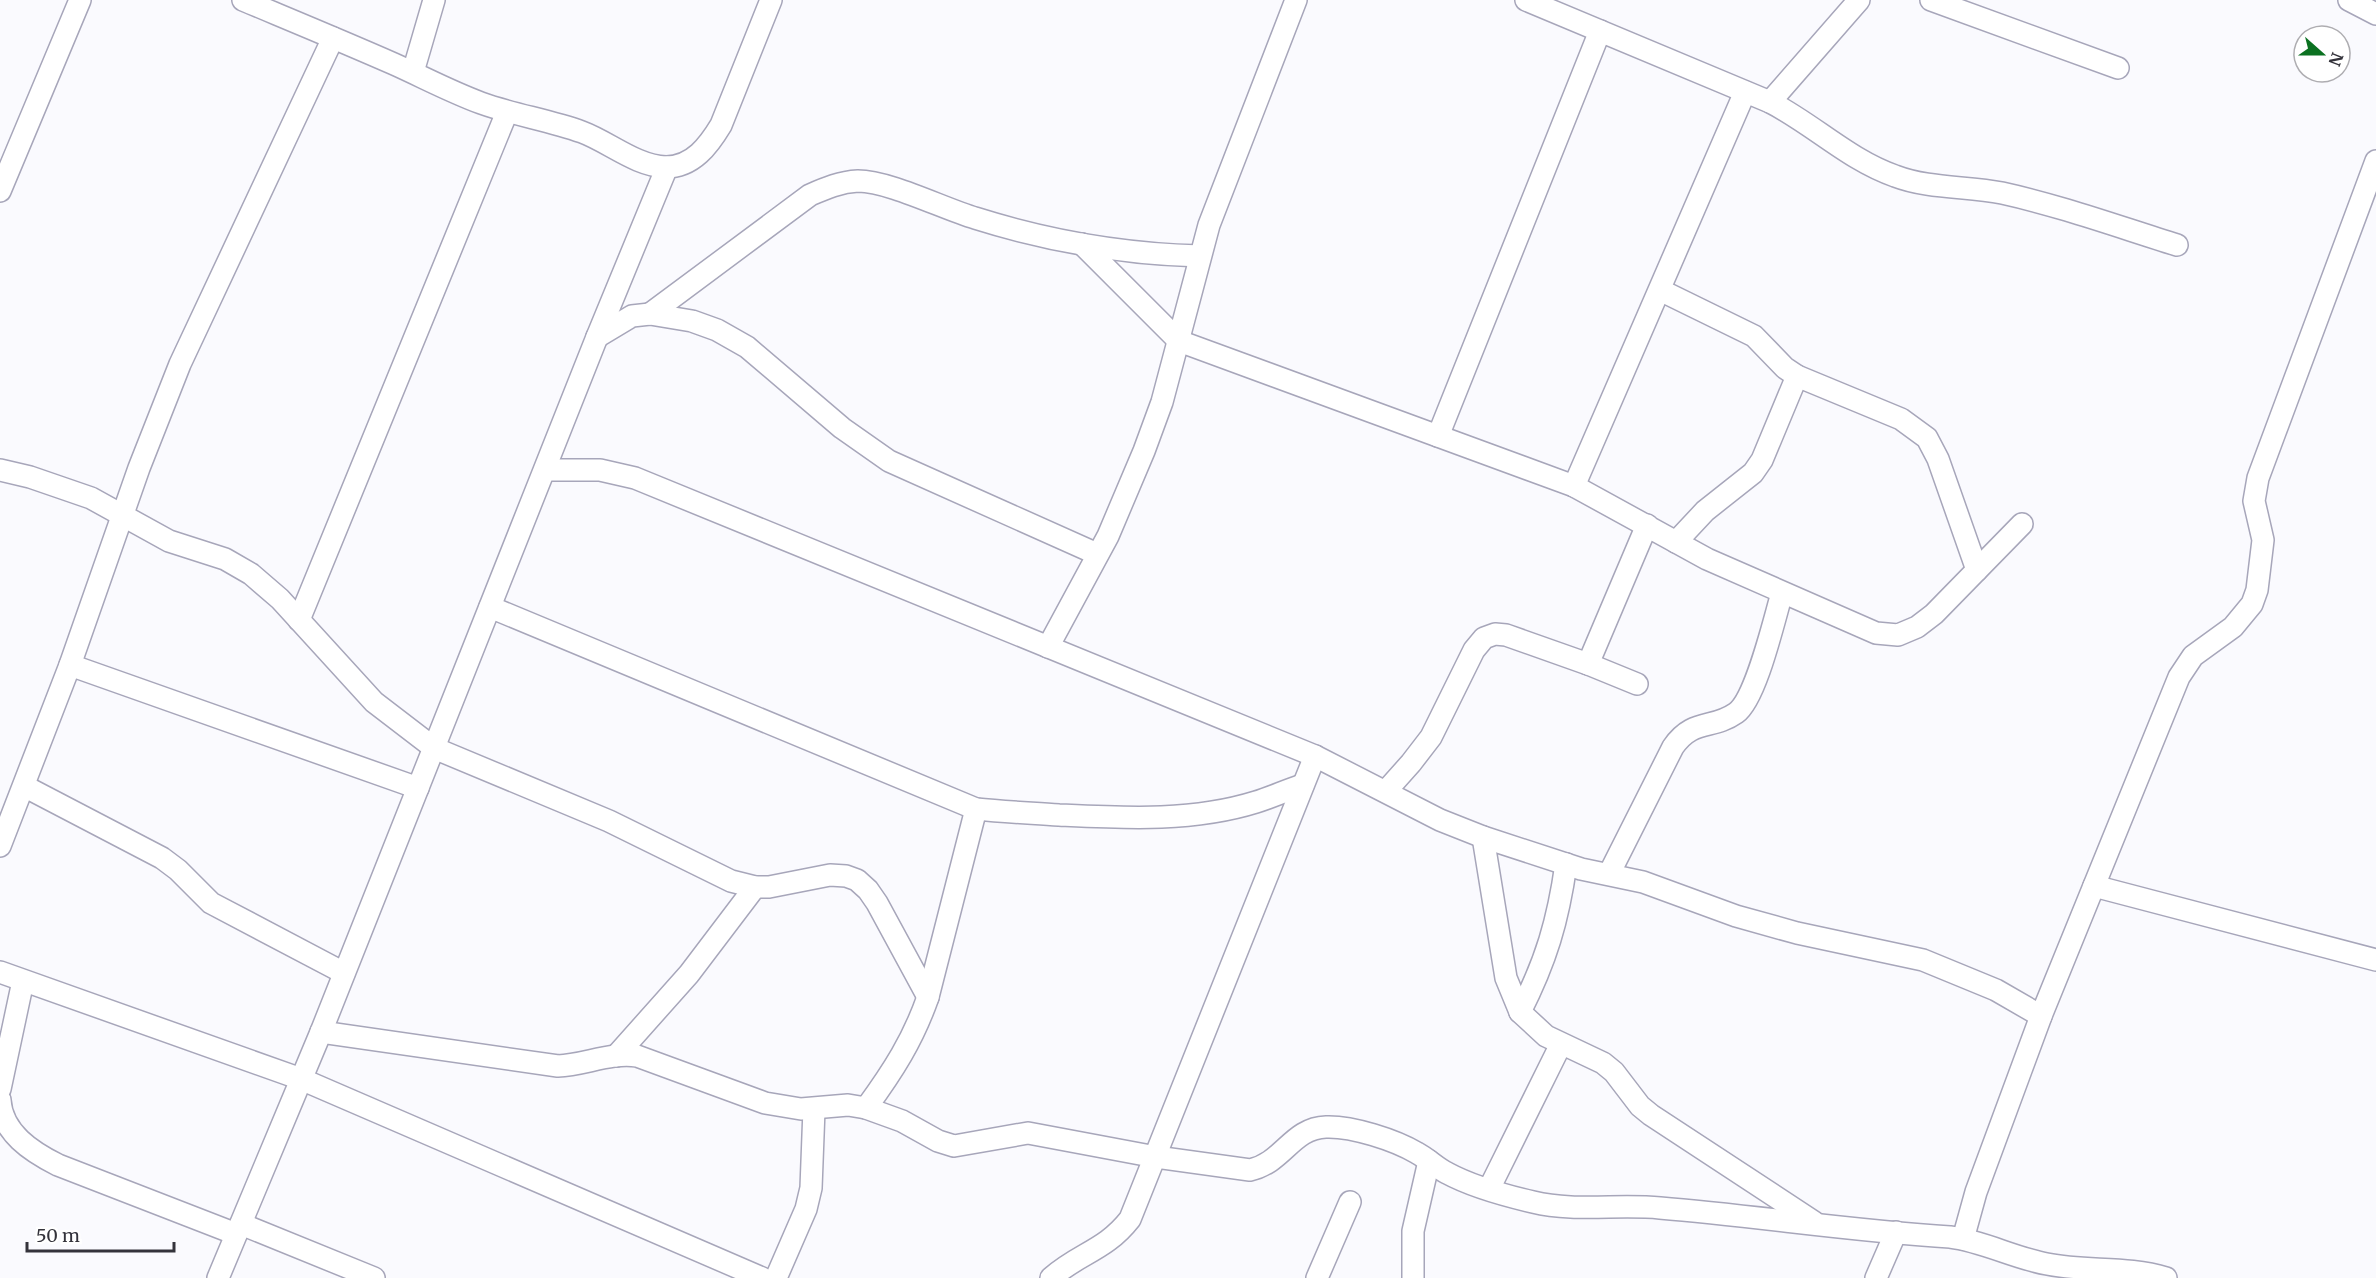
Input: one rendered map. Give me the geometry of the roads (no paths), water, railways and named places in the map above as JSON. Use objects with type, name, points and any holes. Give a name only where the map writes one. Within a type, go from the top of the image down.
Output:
[{"type":"street","points":[[1,188],[80,0]]},
{"type":"street","points":[[243,0],[413,72],[458,94],[507,112],[578,131],[650,164],[667,167],[681,164],[697,156],[710,143],[721,125],[771,0]]},
{"type":"street","points":[[413,72],[434,0]]},
{"type":"street","points":[[1048,647],[1108,536],[1144,451],[1162,402],[1200,256],[1222,190],[1296,0]]},
{"type":"street","points":[[1526,0],[1770,102],[1790,112],[1874,168],[1896,177],[1922,184],[1977,188],[2043,203],[2176,245]]},
{"type":"street","points":[[1770,102],[1859,0]]},
{"type":"street","points":[[1931,0],[2118,68]]},
{"type":"street","points":[[2349,0],[2376,14]]},
{"type":"street","points":[[1438,436],[1600,31]]},
{"type":"street","points":[[0,846],[70,665],[180,364],[333,38]]},
{"type":"street","points":[[1574,486],[1745,92]]},
{"type":"street","points":[[299,620],[507,112]]},
{"type":"street","points":[[1963,1239],[1976,1192],[2041,1016],[2184,668],[2193,656],[2233,627],[2252,604],[2257,590],[2263,540],[2254,501],[2258,478],[2376,161]]},
{"type":"street","points":[[218,1278],[321,1032],[597,337],[667,167]]},
{"type":"street","points":[[650,314],[787,211],[831,185],[859,181],[883,186],[974,218],[1033,235],[1136,253],[1200,256]]},
{"type":"street","points":[[1082,244],[1179,341],[1574,486],[1676,543],[1782,593],[1876,633],[1898,635],[1917,627],[1934,614],[2022,524]]},
{"type":"street","points":[[1660,290],[1754,336],[1785,368],[1797,376],[1902,419],[1927,438],[1938,459],[1977,570]]},
{"type":"street","points":[[597,337],[632,316],[650,314],[692,321],[717,330],[747,347],[842,428],[889,461],[1098,555]]},
{"type":"street","points":[[1676,543],[1705,511],[1753,473],[1762,460],[1797,376]]},
{"type":"street","points":[[545,470],[600,470],[635,478],[1315,756],[1440,820],[1483,837],[1566,864],[1643,882],[1736,916],[1797,933],[1923,960],[1996,990],[2041,1016]]},
{"type":"street","points":[[0,471],[30,477],[91,498],[170,541],[225,559],[251,574],[280,599],[374,702],[434,748],[609,821],[731,881],[755,887],[769,887],[830,876],[846,876],[856,880],[868,890],[877,903],[928,997]]},
{"type":"street","points":[[1588,664],[1647,525]]},
{"type":"street","points":[[1609,874],[1681,735],[1692,728],[1724,719],[1745,705],[1782,593]]},
{"type":"street","points":[[490,607],[976,809],[1096,818],[1172,816],[1254,803],[1303,785]]},
{"type":"street","points":[[1386,791],[1411,764],[1431,737],[1474,650],[1484,638],[1495,634],[1512,637],[1637,684]]},
{"type":"street","points":[[70,665],[418,788]]},
{"type":"street","points":[[1052,1278],[1069,1265],[1103,1246],[1119,1233],[1130,1219],[1315,756]]},
{"type":"street","points":[[24,786],[162,858],[178,870],[210,903],[229,915],[344,973]]},
{"type":"street","points":[[866,1108],[896,1067],[928,997],[976,809]]},
{"type":"street","points":[[1483,837],[1506,978],[1520,1012],[1546,1036],[1602,1063],[1614,1072],[1645,1110],[1817,1224]]},
{"type":"street","points":[[1520,1012],[1538,977],[1551,941],[1566,864]]},
{"type":"street","points":[[2094,886],[2376,960]]},
{"type":"street","points":[[616,1056],[689,974],[755,887]]},
{"type":"street","points":[[0,972],[301,1078],[762,1278]]},
{"type":"street","points":[[0,1089],[23,981]]},
{"type":"street","points":[[321,1032],[545,1065],[581,1064],[629,1055],[646,1058],[783,1108],[814,1109],[848,1105],[866,1108],[902,1121],[938,1141],[954,1146],[1028,1133],[1156,1157],[1250,1170],[1262,1168],[1272,1162],[1294,1140],[1308,1131],[1325,1127],[1341,1128],[1382,1138],[1416,1152],[1455,1177],[1551,1206],[1657,1208],[1963,1239],[2046,1264],[2139,1271],[2166,1278]]},
{"type":"street","points":[[1489,1189],[1561,1044]]},
{"type":"street","points":[[0,1100],[4,1121],[13,1133],[32,1152],[58,1165],[374,1278]]},
{"type":"street","points":[[776,1278],[806,1209],[811,1188],[814,1109]]},
{"type":"street","points":[[1413,1278],[1413,1231],[1429,1161]]},
{"type":"street","points":[[1317,1278],[1350,1202]]},
{"type":"street","points":[[1876,1278],[1896,1232]]}]
